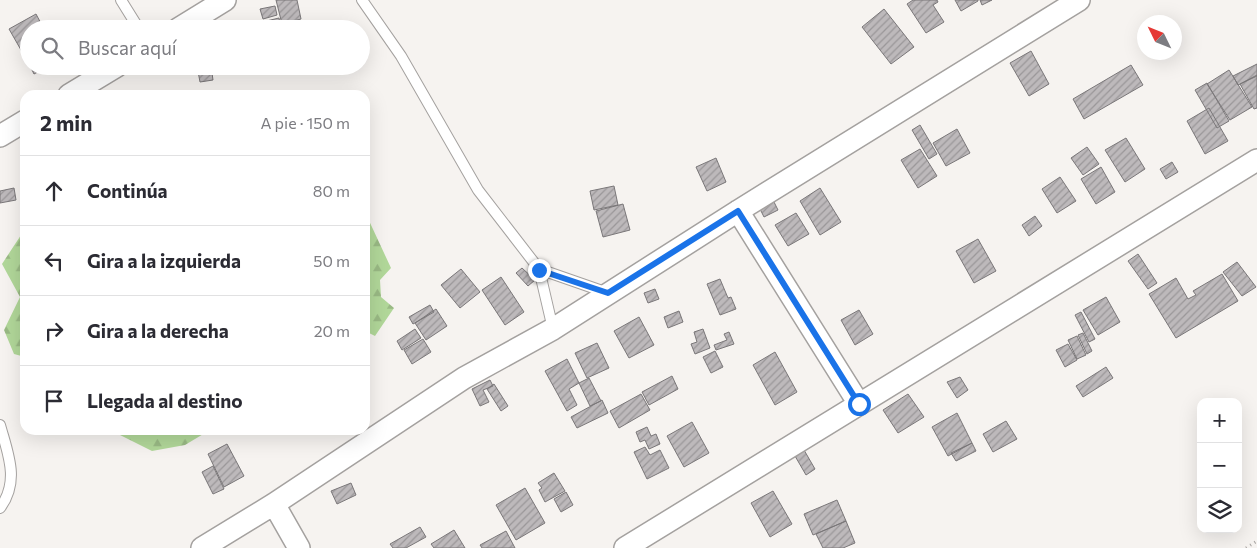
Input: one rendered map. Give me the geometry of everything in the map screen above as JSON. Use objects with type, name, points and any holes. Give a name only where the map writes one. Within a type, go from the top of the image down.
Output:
[{"type":"street","points":[[193,20],[225,0]]},
{"type":"street","points":[[202,548],[274,504],[464,378],[553,329],[738,211],[1079,0]]},
{"type":"street","points":[[77,90],[102,75]]},
{"type":"street","points":[[0,136],[20,124]]},
{"type":"street","points":[[625,548],[1257,160]]},
{"type":"street","points":[[738,211],[859,404]]},
{"type":"street","points":[[274,504],[299,548]]},
{"type":"lane","points":[[121,0],[133,20]]},
{"type":"lane","points":[[362,0],[401,56],[478,190],[539,270],[553,329]]},
{"type":"lane","points":[[539,270],[608,293]]},
{"type":"lane","points":[[0,425],[13,470],[6,500],[0,508]]},
{"type":"path","points":[[1246,548],[1257,541]]},
{"type":"green space","points":[[370,223],[391,268],[380,280],[381,297],[394,308],[375,336],[370,334]]},
{"type":"green space","points":[[20,237],[20,297],[2,264]]},
{"type":"green space","points":[[20,297],[20,356],[14,354],[4,330]]},
{"type":"green space","points":[[120,435],[202,435],[185,445],[152,451]]},
{"type":"building","points":[[276,0],[297,0],[301,19],[281,20]]},
{"type":"building","points":[[913,0],[937,0],[938,2],[933,5],[944,22],[926,33],[907,4]]},
{"type":"building","points":[[955,0],[978,0],[978,1],[961,11]]},
{"type":"building","points":[[980,0],[992,0],[982,5]]},
{"type":"building","points":[[275,6],[277,15],[263,19],[260,9]]},
{"type":"building","points":[[884,9],[914,47],[891,64],[862,27]]},
{"type":"building","points":[[36,14],[39,20],[25,20]]},
{"type":"building","points":[[20,23],[20,48],[9,29]]},
{"type":"building","points":[[1031,51],[1049,84],[1029,96],[1010,63]]},
{"type":"building","points":[[1257,64],[1257,76],[1238,85],[1233,76]]},
{"type":"building","points":[[1131,65],[1143,85],[1084,119],[1073,99]]},
{"type":"building","points":[[1229,70],[1252,107],[1230,120],[1207,84]]},
{"type":"building","points":[[199,75],[212,75],[213,80],[200,82]]},
{"type":"building","points":[[1257,75],[1257,108],[1254,109],[1240,84]]},
{"type":"building","points":[[1207,83],[1229,121],[1217,128],[1195,90]]},
{"type":"building","points":[[1209,108],[1228,141],[1205,154],[1187,121]]},
{"type":"building","points":[[920,125],[937,154],[929,159],[912,130]]},
{"type":"building","points":[[957,129],[970,153],[946,166],[933,143]]},
{"type":"building","points":[[1126,138],[1145,169],[1125,182],[1105,150]]},
{"type":"building","points":[[1087,147],[1099,164],[1083,175],[1071,158]]},
{"type":"building","points":[[920,149],[937,176],[918,188],[901,160]]},
{"type":"building","points":[[716,158],[726,182],[707,191],[696,167]]},
{"type":"building","points":[[1172,162],[1178,172],[1166,179],[1160,169]]},
{"type":"building","points":[[1101,167],[1115,192],[1096,204],[1081,179]]},
{"type":"building","points":[[1060,177],[1076,201],[1057,213],[1042,189]]},
{"type":"building","points":[[614,186],[618,205],[594,210],[590,191]]},
{"type":"building","points":[[14,188],[16,200],[0,203],[0,191]]},
{"type":"building","points":[[820,188],[841,222],[820,235],[800,201]]},
{"type":"building","points":[[772,198],[778,210],[764,217],[758,205]]},
{"type":"building","points":[[623,204],[630,230],[603,237],[596,211]]},
{"type":"building","points":[[796,213],[809,234],[788,246],[775,225]]},
{"type":"building","points":[[1035,216],[1042,226],[1029,236],[1022,225]]},
{"type":"building","points":[[978,239],[996,271],[974,283],[956,251]]},
{"type":"building","points":[[1138,254],[1157,283],[1148,289],[1128,261]]},
{"type":"building","points":[[1237,262],[1256,287],[1242,296],[1223,272]]},
{"type":"building","points":[[522,268],[535,280],[528,286],[516,273]]},
{"type":"building","points":[[461,269],[480,292],[460,308],[441,285]]},
{"type":"building","points":[[1222,274],[1238,301],[1176,338],[1149,294],[1176,278],[1188,299],[1196,295],[1193,291]]},
{"type":"building","points":[[501,277],[524,312],[505,325],[482,290]]},
{"type":"building","points":[[720,279],[728,298],[731,297],[736,309],[720,315],[707,284]]},
{"type":"building","points":[[655,289],[659,299],[648,303],[644,293]]},
{"type":"building","points":[[1106,297],[1120,322],[1098,335],[1083,310]]},
{"type":"building","points":[[430,305],[434,312],[413,324],[409,317]]},
{"type":"building","points":[[436,309],[447,326],[426,340],[415,323]]},
{"type":"building","points":[[859,310],[873,334],[855,345],[841,320]]},
{"type":"building","points":[[679,311],[683,322],[668,328],[664,317]]},
{"type":"building","points":[[1081,312],[1095,339],[1089,342],[1075,315]]},
{"type":"building","points":[[639,317],[654,345],[629,358],[614,331]]},
{"type":"building","points":[[415,329],[421,338],[402,350],[397,341]]},
{"type":"building","points":[[703,329],[710,348],[695,354],[691,344],[697,342],[694,332]]},
{"type":"building","points":[[729,332],[734,344],[716,350],[714,345],[727,340],[724,334]]},
{"type":"building","points":[[1083,333],[1092,351],[1087,354],[1078,335]]},
{"type":"building","points":[[1077,336],[1086,355],[1077,359],[1068,340]]},
{"type":"building","points":[[423,339],[431,352],[412,364],[404,350]]},
{"type":"building","points":[[597,343],[609,368],[587,378],[575,353]]},
{"type":"building","points":[[1068,344],[1077,360],[1065,367],[1056,350]]},
{"type":"building","points":[[715,351],[723,367],[711,373],[703,357]]},
{"type":"building","points":[[775,352],[797,392],[775,405],[753,365]]},
{"type":"building","points":[[567,359],[579,383],[569,389],[577,405],[567,411],[545,371]]},
{"type":"building","points":[[1106,367],[1113,378],[1083,397],[1076,386]]},
{"type":"building","points":[[672,376],[678,389],[649,405],[642,392]]},
{"type":"building","points":[[960,377],[968,390],[957,398],[947,382]]},
{"type":"building","points":[[589,378],[601,401],[590,406],[579,383]]},
{"type":"building","points":[[490,380],[493,386],[483,390],[489,402],[480,406],[472,389]]},
{"type":"building","points":[[494,384],[508,406],[501,411],[487,389]]},
{"type":"building","points":[[641,394],[650,410],[619,428],[610,411]]},
{"type":"building","points":[[908,394],[924,417],[898,433],[883,410]]},
{"type":"building","points":[[602,400],[608,413],[577,428],[571,417]]},
{"type":"building","points":[[957,413],[972,443],[948,456],[932,427]]},
{"type":"building","points":[[1006,421],[1017,439],[993,452],[983,434]]},
{"type":"building","points":[[692,422],[709,453],[684,467],[667,436]]},
{"type":"building","points":[[647,427],[651,436],[656,434],[660,444],[649,449],[645,440],[640,442],[636,432]]},
{"type":"building","points":[[972,443],[976,451],[956,461],[951,453]]},
{"type":"building","points":[[227,444],[244,476],[224,487],[208,454]]},
{"type":"building","points":[[645,447],[650,455],[660,450],[669,468],[647,479],[634,452]]},
{"type":"building","points":[[804,450],[815,469],[806,475],[795,456]]},
{"type":"building","points":[[213,466],[224,489],[213,494],[202,472]]},
{"type":"building","points":[[554,473],[565,491],[545,502],[539,490],[542,488],[538,483]]},
{"type":"building","points":[[351,483],[356,495],[337,504],[331,491]]},
{"type":"building","points":[[525,488],[545,523],[516,540],[496,505]]},
{"type":"building","points":[[773,491],[792,524],[770,537],[751,503]]},
{"type":"building","points":[[566,492],[573,505],[561,512],[554,499]]},
{"type":"building","points":[[837,500],[846,521],[813,535],[804,514]]},
{"type":"building","points":[[846,521],[855,543],[843,548],[823,548],[816,534]]},
{"type":"building","points":[[420,527],[426,537],[406,548],[393,548],[390,544]]},
{"type":"building","points":[[454,530],[465,548],[434,548],[431,544]]},
{"type":"building","points":[[506,531],[515,548],[482,548],[480,545]]},
{"type":"route","points":[[539,270],[608,293],[738,211],[859,404]]}]
